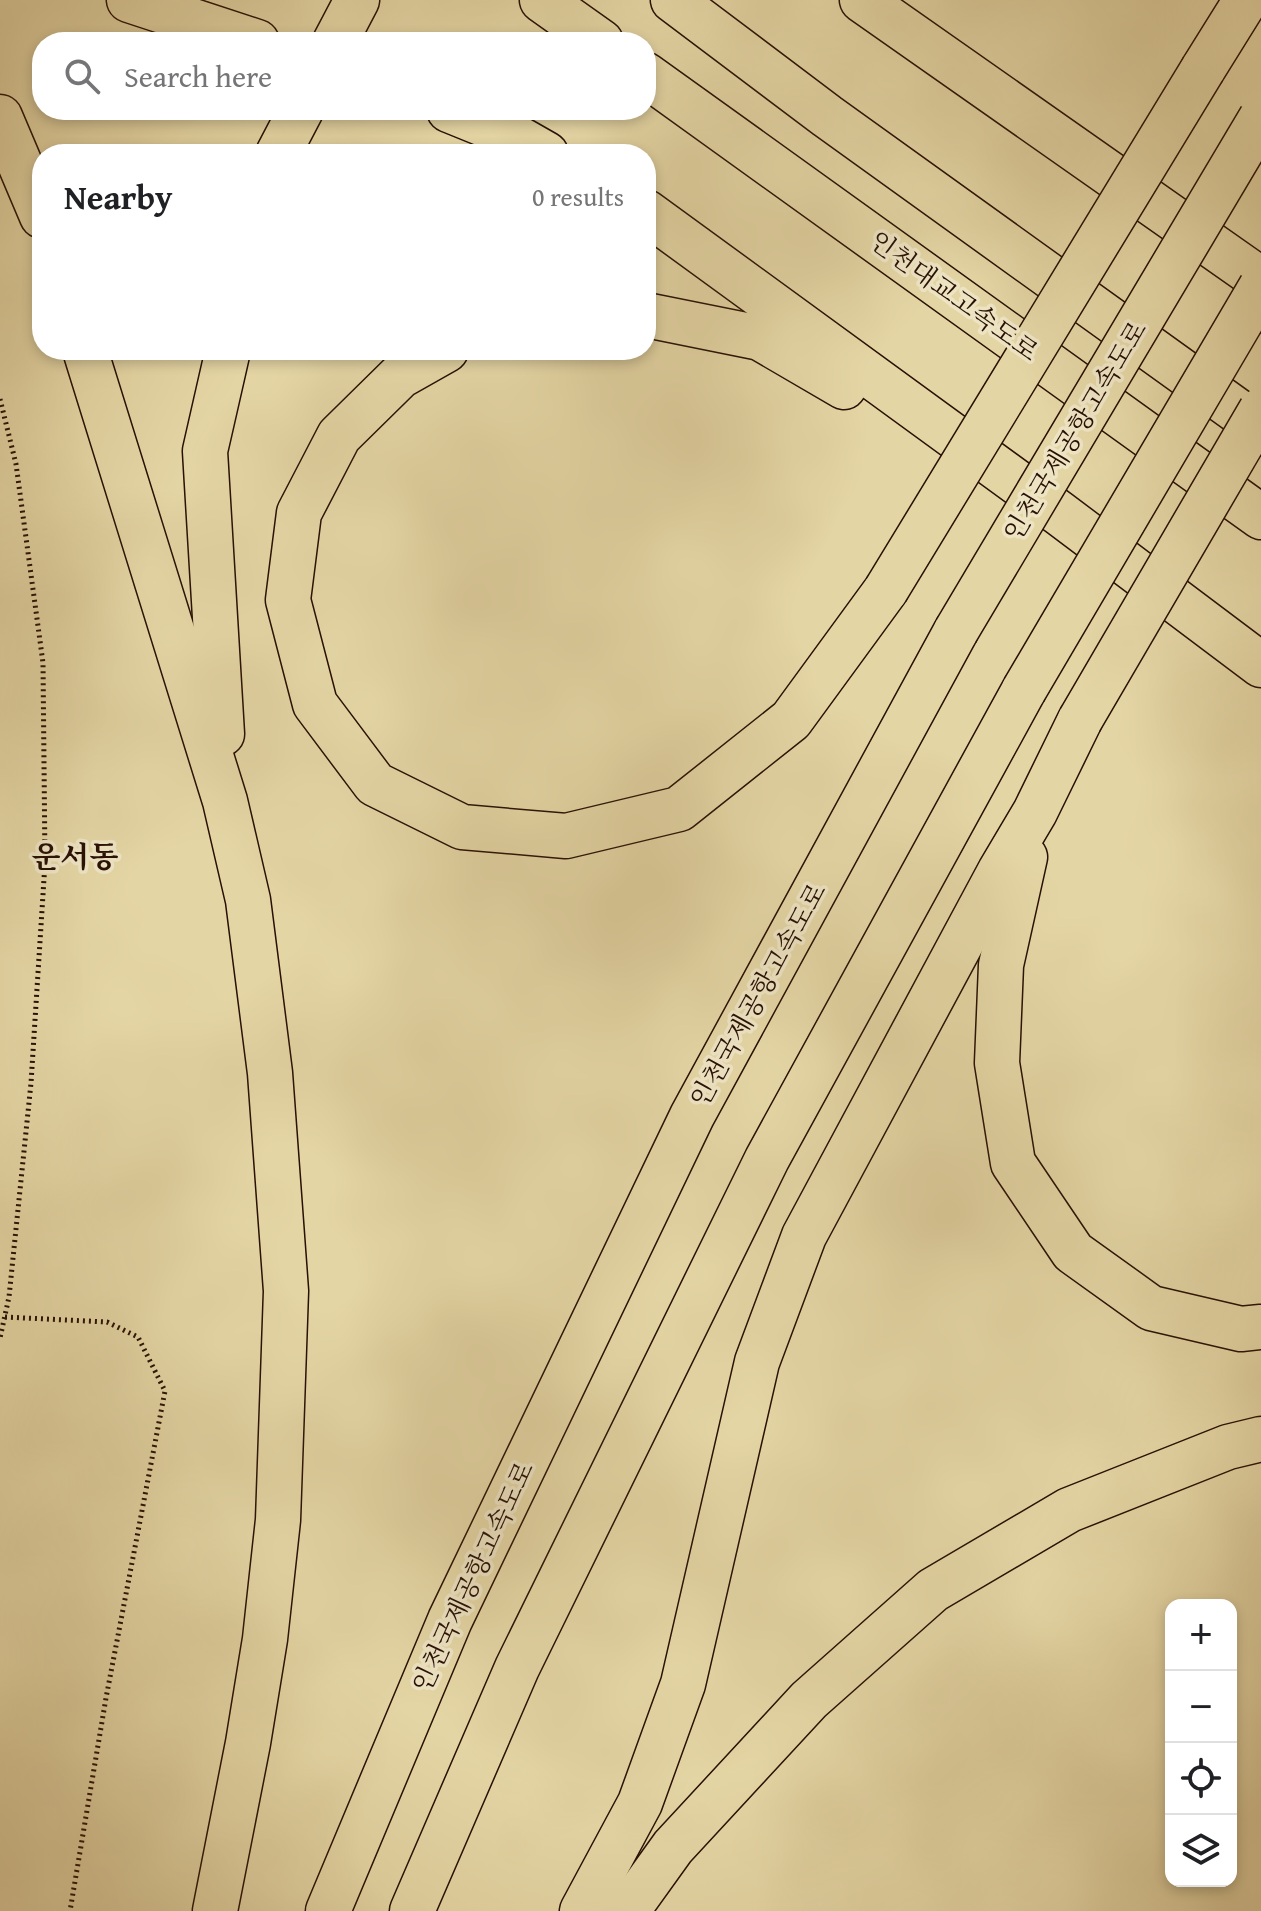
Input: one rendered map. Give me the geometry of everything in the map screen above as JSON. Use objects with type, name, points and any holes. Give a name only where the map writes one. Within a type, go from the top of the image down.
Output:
[{"type":"highway","points":[[129,0],[227,32]]},
{"type":"highway","points":[[340,32],[357,0]]},
{"type":"highway","points":[[542,0],[587,32]]},
{"type":"highway","points":[[673,0],[827,116],[1261,428]]},
{"type":"highway","points":[[862,0],[1261,280]]},
{"type":"highway","points":[[428,360],[400,376],[339,436],[299,513],[288,600],[315,704],[375,784],[462,827],[566,836],[679,809],[791,720],[886,590],[1246,0]]},
{"type":"highway","name":"인천대교고속도로","points":[[656,82],[1261,517]]},
{"type":"highway","points":[[0,117],[32,192]]},
{"type":"highway","name":"인천국제공항고속도로","points":[[328,1911],[450,1620],[692,1116],[956,631],[1261,118]]},
{"type":"highway","points":[[283,144],[296,120]]},
{"type":"highway","points":[[474,120],[528,144]]},
{"type":"highway","points":[[656,219],[1059,513],[1261,665]]},
{"type":"highway","points":[[412,1911],[517,1668],[767,1159],[1024,690],[1261,287]]},
{"type":"highway","points":[[656,317],[760,338],[1059,513],[1261,680]]},
{"type":"highway","points":[[88,360],[225,801],[248,900],[270,1073],[286,1291],[278,1520],[265,1639],[215,1911]]},
{"type":"highway","points":[[225,801],[205,451],[226,360]]},
{"type":"highway","points":[[582,1911],[640,1803],[683,1684],[757,1362],[804,1236],[1000,871],[1035,812],[1080,720],[1261,410]]},
{"type":"highway","points":[[1035,812],[1001,965],[997,1063],[1013,1163],[1073,1252],[1151,1308],[1241,1329],[1261,1327]]},
{"type":"highway","points":[[627,1911],[673,1847],[809,1700],[933,1590],[1069,1510],[1228,1447],[1261,1439]]},
{"type":"path","points":[[0,399],[16,464],[43,663],[45,848],[31,1083],[9,1297],[0,1338]]},
{"type":"path","points":[[5,1317],[107,1322],[138,1337],[165,1391],[106,1698],[70,1911]]},
{"type":"district","name":"운서동","points":[[75,857]]}]
